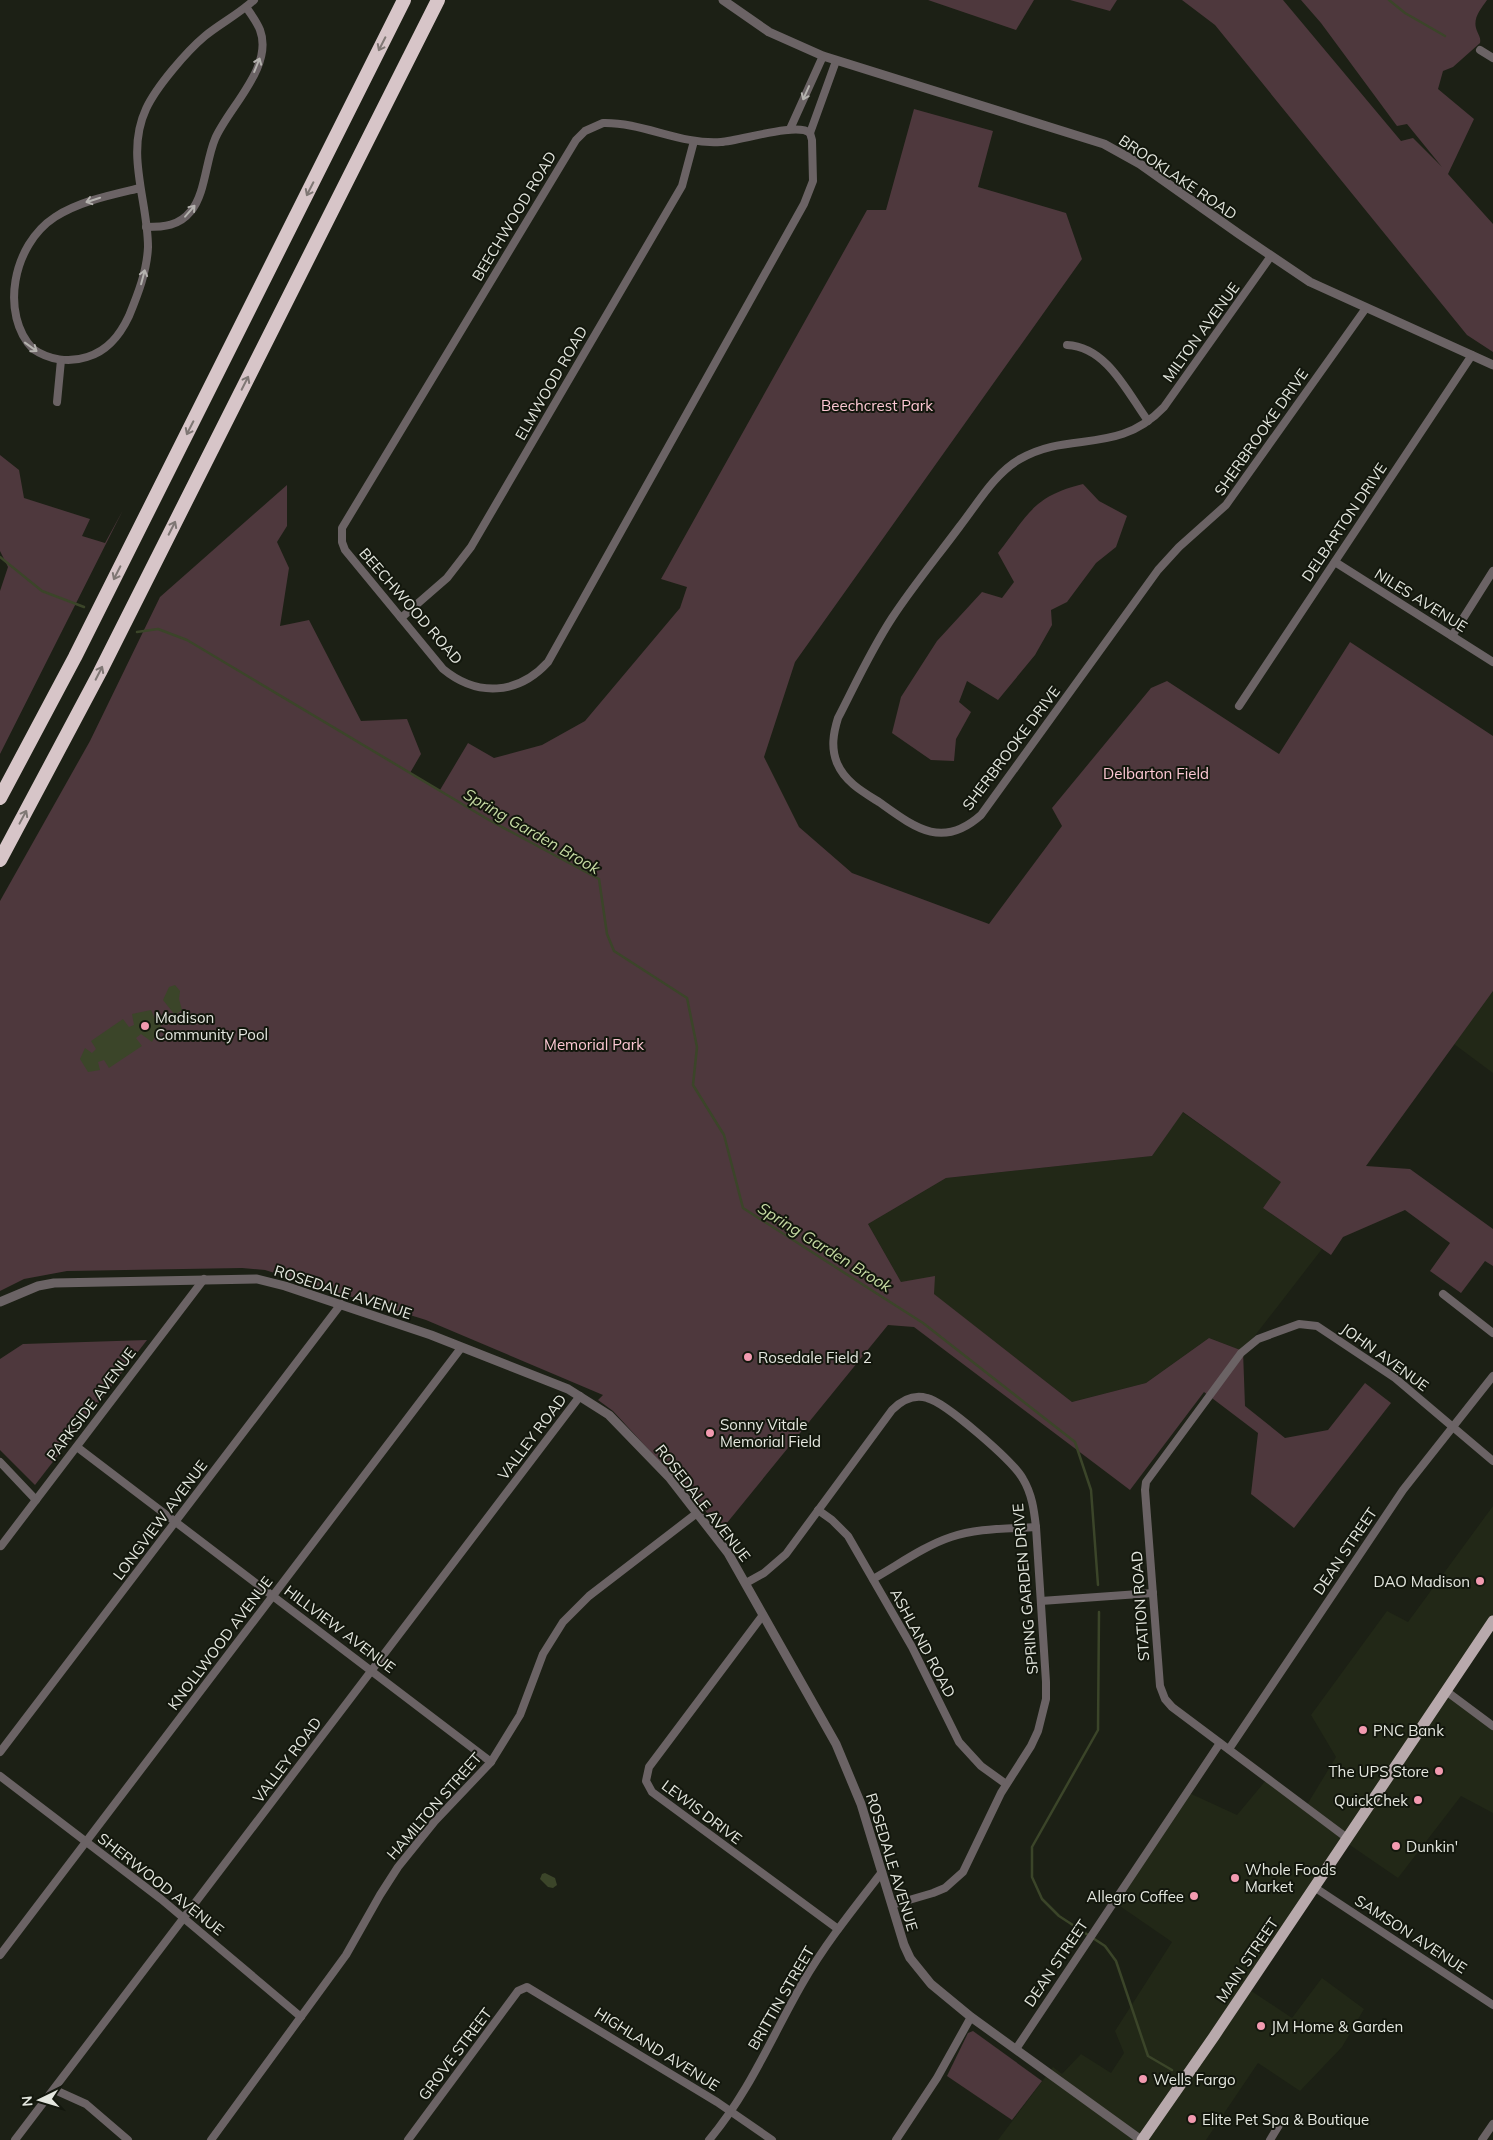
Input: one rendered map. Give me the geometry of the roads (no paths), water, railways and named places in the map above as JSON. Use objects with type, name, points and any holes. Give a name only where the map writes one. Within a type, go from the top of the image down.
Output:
[{"type":"highway","points":[[0,798],[79,648],[404,0]]},
{"type":"highway","points":[[0,860],[100,672],[438,0]]},
{"type":"main road","name":"MAIN STREET","points":[[1141,2140],[1493,1621]]},
{"type":"street","points":[[140,188],[80,205],[54,218],[43,226],[17,261],[8,282],[6,304],[11,324],[25,343],[50,358],[61,360],[82,359],[103,350],[118,336],[127,320],[142,280],[148,248],[140,188],[138,144],[145,110],[152,98],[194,46],[254,0]]},
{"type":"street","name":"BROOKLAKE ROAD","points":[[723,0],[769,32],[836,61],[1104,144],[1140,164],[1310,282],[1493,365]]},
{"type":"street","points":[[146,227],[174,224],[183,219],[195,205],[215,138],[246,91],[259,60],[262,36],[260,29],[246,7]]},
{"type":"street","points":[[1480,50],[1493,58]]},
{"type":"street","points":[[790,129],[823,56]]},
{"type":"street","name":"BEECHWOOD ROAD","points":[[810,133],[802,129],[790,129],[735,141],[694,141],[612,123],[594,126],[576,140],[344,520],[341,534],[345,550],[443,669],[463,683],[497,690],[519,685],[535,675],[548,662],[810,193],[814,171],[814,148],[810,133],[836,61]]},
{"type":"street","name":"ELMWOOD ROAD","points":[[401,618],[447,578],[471,548],[682,186],[694,141]]},
{"type":"street","name":"MILTON AVENUE","points":[[1148,421],[1164,407],[1271,256]]},
{"type":"street","name":"SHERBROOKE DRIVE","points":[[1148,421],[1117,438],[1059,445],[1034,452],[1014,463],[996,479],[891,619],[838,718],[834,731],[834,753],[844,776],[852,784],[910,824],[931,832],[943,833],[963,829],[981,815],[1158,570],[1174,552],[1226,505],[1366,308]]},
{"type":"street","points":[[1067,346],[1086,349],[1106,363],[1148,421]]},
{"type":"street","name":"DELBARTON DRIVE","points":[[1239,706],[1472,354]]},
{"type":"street","points":[[57,402],[61,360]]},
{"type":"street","name":"NILES AVENUE","points":[[1335,562],[1493,662]]},
{"type":"street","points":[[1452,636],[1493,571]]},
{"type":"street","name":"ROSEDALE AVENUE","points":[[0,1302],[38,1286],[54,1283],[204,1279],[245,1279],[271,1282],[341,1304],[462,1348],[580,1396],[609,1415],[654,1461],[697,1513],[728,1553],[746,1583],[846,1765],[904,1945],[920,1972],[948,1999],[971,2017],[1141,2140]]},
{"type":"street","name":"PARKSIDE AVENUE","points":[[1,1546],[204,1279]]},
{"type":"street","points":[[1443,1294],[1493,1333]]},
{"type":"street","name":"LONGVIEW AVENUE","points":[[0,1752],[341,1304]]},
{"type":"street","name":"JOHN AVENUE","points":[[1274,1332],[1299,1324],[1317,1326],[1395,1378],[1493,1461]]},
{"type":"street","name":"STATION ROAD","points":[[1274,1332],[1258,1339],[1241,1353],[1146,1482],[1145,1490],[1161,1689],[1172,1707],[1346,1838]]},
{"type":"street","name":"KNOLLWOOD AVENUE","points":[[0,1955],[462,1348]]},
{"type":"street","name":"DEAN STREET","points":[[1229,1749],[1403,1490],[1493,1376]]},
{"type":"street","name":"VALLEY ROAD","points":[[15,2140],[55,2090],[580,1396]]},
{"type":"street","name":"SPRING GARDEN DRIVE","points":[[746,1583],[764,1573],[786,1554],[892,1410],[904,1400],[920,1396],[935,1401],[1007,1458],[1025,1481],[1030,1494],[1036,1527],[1046,1682],[1044,1708],[1031,1746],[1006,1784],[989,1816],[969,1863],[959,1876],[933,1894],[892,1905]]},
{"type":"street","name":"HILLVIEW AVENUE","points":[[76,1446],[491,1762]]},
{"type":"street","points":[[0,1462],[36,1500]]},
{"type":"street","name":"ASHLAND ROAD","points":[[818,1510],[832,1520],[848,1536],[912,1647],[959,1742],[981,1766],[1006,1784]]},
{"type":"street","name":"HAMILTON STREET","points":[[211,2140],[346,1955],[380,1895],[410,1852],[435,1821],[491,1762],[520,1715],[544,1654],[562,1622],[589,1596],[697,1513]]},
{"type":"street","points":[[873,1579],[939,1541],[952,1536],[1036,1527]]},
{"type":"street","points":[[1041,1601],[1153,1593]]},
{"type":"street","name":"LEWIS DRIVE","points":[[763,1615],[649,1766],[646,1781],[652,1792],[838,1929]]},
{"type":"street","points":[[1446,1691],[1493,1726]]},
{"type":"street","name":"DEAN STREET","points":[[1016,2049],[1220,1742]]},
{"type":"street","name":"SHERWOOD AVENUE","points":[[0,1776],[184,1917],[301,2017]]},
{"type":"street","name":"BRITTIN STREET","points":[[709,2140],[732,2112],[804,1982],[838,1929],[882,1872]]},
{"type":"street","name":"SAMSON AVENUE","points":[[1314,1887],[1493,2005]]},
{"type":"street","name":"HIGHLAND AVENUE","points":[[525,1987],[533,1989],[732,2112],[772,2140]]},
{"type":"street","name":"GROVE STREET","points":[[408,2140],[518,1991],[525,1987]]},
{"type":"street","points":[[896,2140],[937,2078],[971,2017]]},
{"type":"street","points":[[55,2090],[86,2104],[128,2140]]},
{"type":"street","points":[[1270,2140],[1281,2122]]},
{"type":"street","points":[[1482,2140],[1493,2124]]},
{"type":"waterway","points":[[1389,0],[1405,13],[1445,36]]},
{"type":"waterway","name":"Spring Garden Brook","points":[[0,557],[42,591],[84,607]]},
{"type":"waterway","name":"Spring Garden Brook","points":[[137,632],[158,629],[187,640],[489,820],[599,879],[607,934],[614,951],[687,998],[697,1047],[693,1085],[724,1135],[743,1208],[923,1323],[1075,1442],[1091,1490],[1098,1585]]},
{"type":"waterway","name":"Spring Garden Brook","points":[[1099,1612],[1098,1730],[1032,1847],[1032,1877],[1042,1899],[1059,1916],[1105,1946],[1116,1961],[1148,2056],[1172,2070]]},
{"type":"place","name":"Madison Community Pool","points":[[145,1026]]},
{"type":"place","name":"Rosedale Field 2","points":[[748,1357]]},
{"type":"place","name":"Sonny Vitale Memorial Field","points":[[710,1433]]},
{"type":"place","name":"DAO Madison","points":[[1480,1581]]},
{"type":"place","name":"PNC Bank","points":[[1363,1730]]},
{"type":"place","name":"The UPS Store","points":[[1439,1771]]},
{"type":"place","name":"QuickChek","points":[[1418,1800]]},
{"type":"place","name":"Dunkin'","points":[[1396,1846]]},
{"type":"place","name":"Whole Foods Market","points":[[1235,1878]]},
{"type":"place","name":"Allegro Coffee","points":[[1194,1896]]},
{"type":"place","name":"JM Home & Garden","points":[[1261,2026]]},
{"type":"place","name":"Wells Fargo","points":[[1143,2079]]},
{"type":"place","name":"Elite Pet Spa & Boutique","points":[[1192,2119]]},
{"type":"park label","name":"Beechcrest Park","points":[[877,405]]},
{"type":"park label","name":"Delbarton Field","points":[[1156,773]]},
{"type":"park label","name":"Memorial Park","points":[[594,1044]]}]
